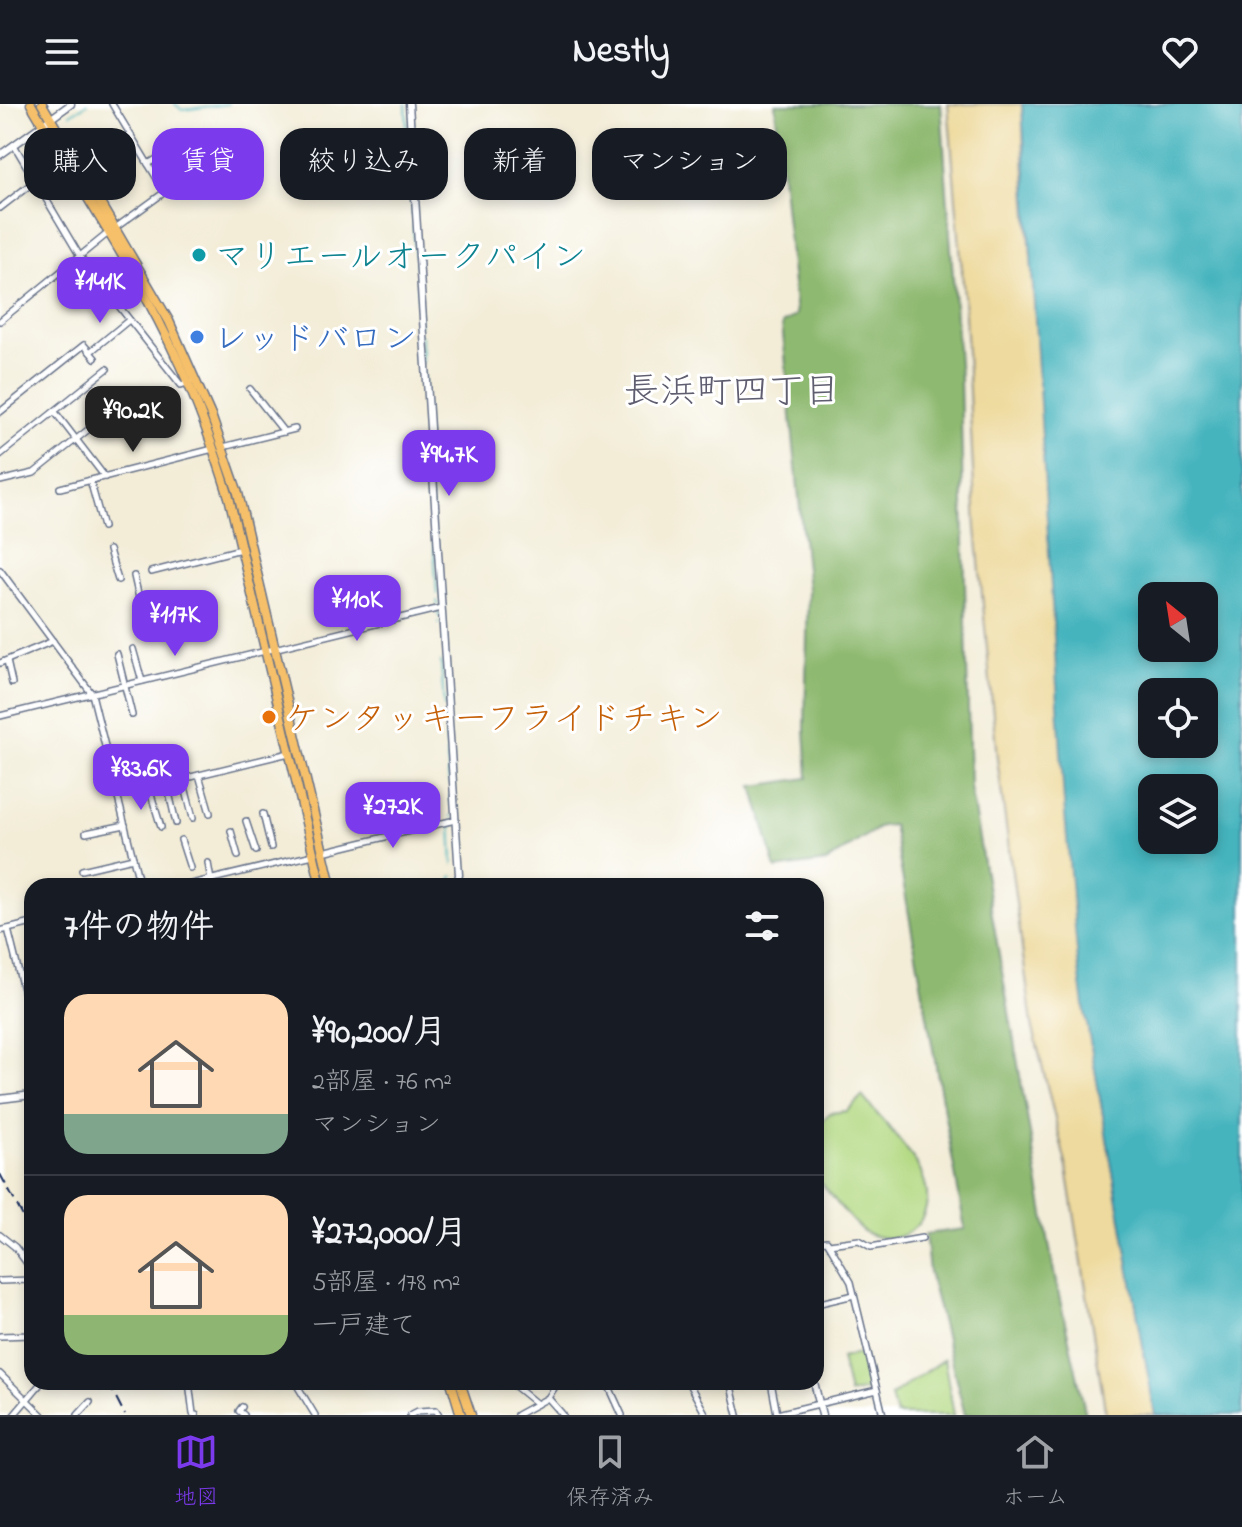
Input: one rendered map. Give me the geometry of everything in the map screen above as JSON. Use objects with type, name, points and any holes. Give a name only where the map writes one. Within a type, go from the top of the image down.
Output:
[{"type":"highway","points":[[31,104],[46,121],[111,232],[169,321],[238,493],[290,752],[328,878]]},
{"type":"highway","points":[[42,104],[46,121]]},
{"type":"highway","points":[[218,448],[319,854],[320,878]]},
{"type":"highway","points":[[453,1390],[461,1415]]},
{"type":"highway","points":[[465,1390],[471,1415]]},
{"type":"street","points":[[0,155],[71,104]]},
{"type":"street","points":[[0,321],[164,193],[112,104]]},
{"type":"street","points":[[409,104],[458,878]]},
{"type":"street","points":[[14,145],[24,162]]},
{"type":"street","points":[[148,164],[152,162]]},
{"type":"street","points":[[0,208],[24,189]]},
{"type":"street","points":[[46,200],[81,258],[181,385],[192,381]]},
{"type":"street","points":[[90,352],[129,320]]},
{"type":"street","points":[[0,412],[84,345],[95,358]]},
{"type":"street","points":[[0,455],[107,369]]},
{"type":"street","points":[[250,389],[284,432]]},
{"type":"street","points":[[55,412],[105,477]]},
{"type":"street","points":[[0,481],[34,473],[89,429]]},
{"type":"street","points":[[60,488],[295,429]]},
{"type":"street","points":[[90,480],[103,527]]},
{"type":"street","points":[[151,572],[242,549]]},
{"type":"street","points":[[109,550],[118,580]]},
{"type":"street","points":[[0,570],[92,694],[138,878]]},
{"type":"street","points":[[134,576],[141,607]]},
{"type":"street","points":[[0,716],[441,608]]},
{"type":"street","points":[[12,683],[3,662],[53,641]]},
{"type":"street","points":[[133,649],[142,681]]},
{"type":"street","points":[[117,654],[132,715]]},
{"type":"street","points":[[159,749],[176,823]]},
{"type":"street","points":[[117,795],[290,752]]},
{"type":"street","points":[[137,763],[143,761],[161,827]]},
{"type":"street","points":[[199,775],[210,813]]},
{"type":"street","points":[[183,779],[193,818]]},
{"type":"street","points":[[263,814],[271,847]]},
{"type":"street","points":[[230,878],[455,820]]},
{"type":"street","points":[[246,821],[256,851]]},
{"type":"street","points":[[86,833],[125,825]]},
{"type":"street","points":[[231,831],[238,856]]},
{"type":"street","points":[[181,840],[190,868]]},
{"type":"street","points":[[82,870],[133,858]]},
{"type":"street","points":[[208,863],[211,878]]},
{"type":"street","points":[[0,931],[24,925]]},
{"type":"street","points":[[8,929],[24,994]]},
{"type":"street","points":[[0,1099],[24,1097]]},
{"type":"street","points":[[0,1235],[24,1259]]},
{"type":"street","points":[[829,1244],[859,1240],[871,1247],[922,1238]]},
{"type":"street","points":[[824,1241],[829,1244],[851,1282],[883,1415]]},
{"type":"street","points":[[0,1281],[24,1280]]},
{"type":"street","points":[[824,1302],[854,1295]]},
{"type":"street","points":[[0,1336],[24,1335]]},
{"type":"street","points":[[0,1374],[42,1415]]},
{"type":"street","points":[[14,1415],[35,1390]]},
{"type":"street","points":[[191,1390],[196,1415]]},
{"type":"street","points":[[300,1390],[315,1415]]},
{"type":"street","points":[[520,1390],[537,1404]]},
{"type":"street","points":[[517,1415],[548,1398],[553,1390]]},
{"type":"street","points":[[611,1390],[622,1415]]},
{"type":"street","points":[[694,1390],[706,1415]]},
{"type":"street","points":[[732,1390],[738,1415]]},
{"type":"street","points":[[772,1390],[777,1414],[877,1390]]},
{"type":"street","points":[[816,1390],[822,1415]]},
{"type":"street","points":[[548,1398],[563,1415]]},
{"type":"street","points":[[78,1415],[90,1402]]},
{"type":"street","points":[[242,1407],[239,1411],[244,1415]]},
{"type":"street","points":[[410,1415],[427,1410],[436,1410],[439,1415]]},
{"type":"green space","points":[[775,104],[941,104],[960,378],[970,787],[1055,1278],[1086,1415],[965,1415],[929,1272],[925,1234],[965,1229],[893,825],[881,826],[826,862],[776,869],[753,786],[808,778],[805,729],[808,590],[782,324],[796,315],[785,200],[787,200],[787,128],[777,128]]},
{"type":"green space","points":[[862,1096],[897,1136],[920,1169],[927,1194],[926,1207],[922,1219],[904,1235],[879,1237],[865,1232],[824,1187],[824,1119],[830,1113],[847,1111]]},
{"type":"green space","points":[[863,1353],[871,1389],[849,1394],[841,1358]]},
{"type":"green space","points":[[944,1359],[954,1415],[896,1415],[891,1396]]},
{"type":"sand","points":[[948,104],[1022,104],[1085,1012],[1155,1415],[1106,1415],[1067,1168],[1032,1024],[997,758],[976,528],[964,295]]},
{"type":"water","points":[[1022,104],[1242,104],[1242,1415],[1155,1415],[1078,963],[1064,803]]},
{"type":"waterway","points":[[70,114],[87,104]]},
{"type":"waterway","points":[[175,104],[182,110],[228,104]]},
{"type":"waterway","points":[[406,104],[407,128]]},
{"type":"waterway","points":[[412,200],[415,257]]},
{"type":"waterway","points":[[416,261],[416,266]]},
{"type":"waterway","points":[[417,277],[420,326]]},
{"type":"waterway","points":[[421,335],[422,364]]},
{"type":"waterway","points":[[423,373],[424,394]]},
{"type":"waterway","points":[[424,401],[431,501]]},
{"type":"waterway","points":[[431,504],[432,510]]},
{"type":"waterway","points":[[432,517],[437,594]]},
{"type":"waterway","points":[[437,601],[438,605]]},
{"type":"waterway","points":[[438,612],[439,617]]},
{"type":"waterway","points":[[441,662],[444,707]]},
{"type":"waterway","points":[[445,716],[445,722]]},
{"type":"waterway","points":[[446,733],[449,784]]},
{"type":"waterway","points":[[450,796],[451,804]]},
{"type":"waterway","points":[[451,823],[453,864]]},
{"type":"railway","points":[[0,1174],[24,1218]]},
{"type":"railway","points":[[112,1390],[125,1415]]},
{"type":"place","name":"マリエールオークパイン","points":[[199,255]]},
{"type":"place","name":"レッドバロン","points":[[197,337]]},
{"type":"place","name":"ケンタッキーフライドチキン","points":[[269,717]]},
{"type":"district","name":"長浜町四丁目","points":[[732,389]]}]
